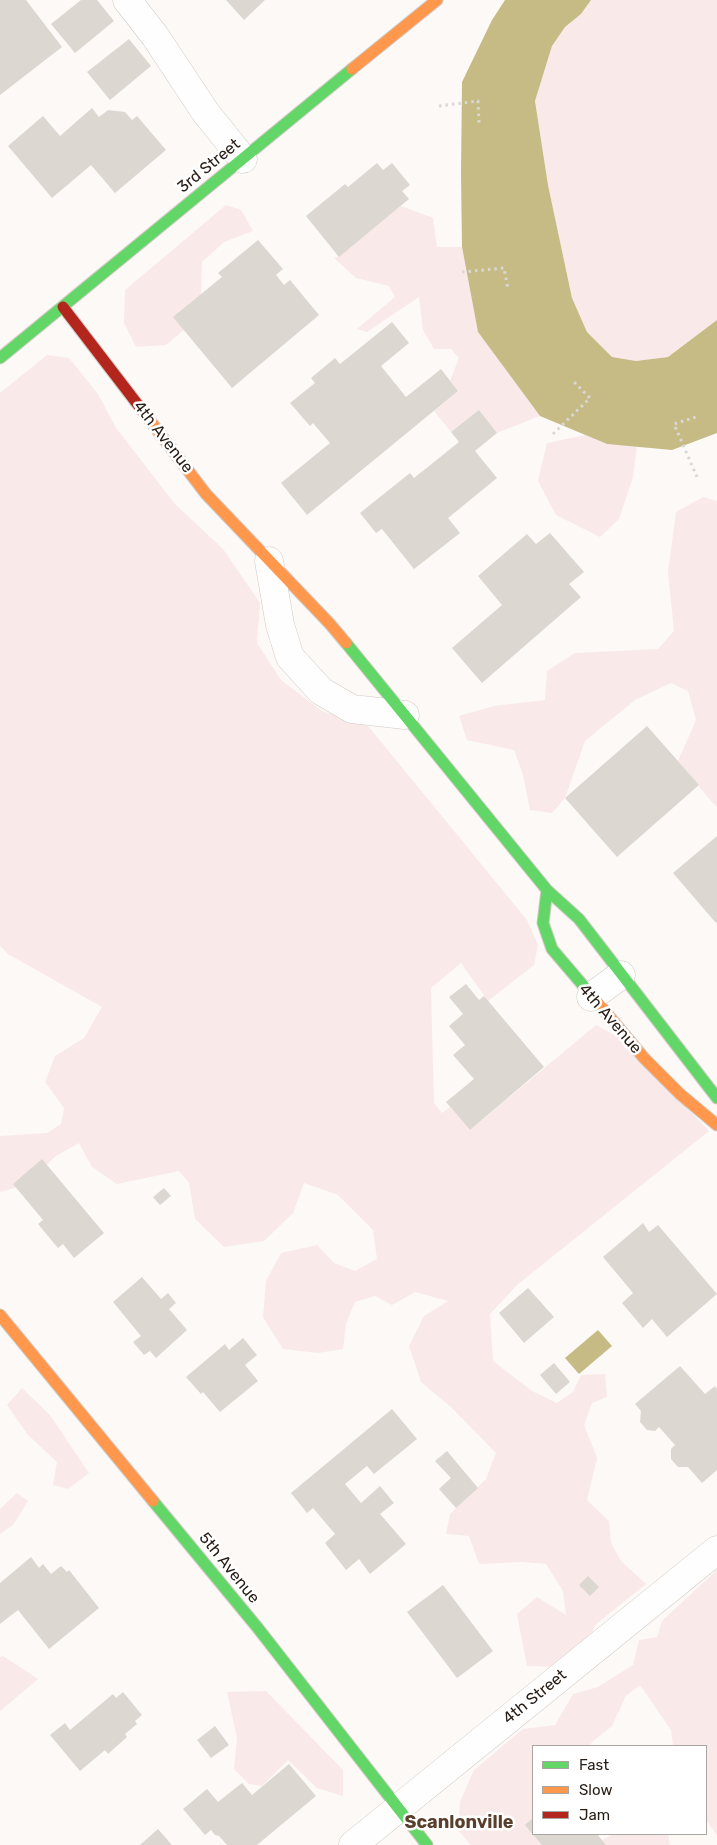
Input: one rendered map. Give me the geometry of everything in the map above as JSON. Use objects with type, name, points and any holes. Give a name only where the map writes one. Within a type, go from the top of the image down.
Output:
[{"type":"street","points":[[127,0],[155,36],[206,113],[243,159]]},
{"type":"street","name":"3rd Street","points":[[0,358],[437,0]]},
{"type":"street","name":"4th Avenue","points":[[63,308],[206,494],[330,624],[547,890],[579,919],[717,1098]]},
{"type":"street","points":[[269,561],[280,625],[290,657],[321,691],[352,709],[405,716]]},
{"type":"street","name":"4th Avenue","points":[[547,890],[543,923],[552,949],[644,1058],[680,1094],[717,1125]]},
{"type":"street","points":[[591,997],[621,975]]},
{"type":"street","name":"5th Avenue","points":[[0,1315],[257,1627],[428,1845]]},
{"type":"street","name":"4th Street","points":[[353,1845],[717,1550]]},
{"type":"path","points":[[439,106],[478,101],[479,123]]},
{"type":"path","points":[[462,272],[504,268],[508,289]]},
{"type":"path","points":[[553,434],[590,398],[572,380]]},
{"type":"path","points":[[697,477],[674,424],[699,416]]},
{"type":"shaded area","points":[[505,0],[591,0],[581,14],[565,27],[552,46],[535,101],[548,185],[572,298],[587,332],[612,357],[636,361],[668,357],[717,320],[717,433],[672,450],[607,444],[540,416],[478,332],[462,247],[462,82],[492,20]]},
{"type":"shaded area","points":[[591,0],[717,0],[717,320],[668,357],[636,361],[612,357],[587,332],[572,298],[548,185],[535,101],[552,46],[565,27],[581,14]]},
{"type":"shaded area","points":[[226,205],[241,210],[253,231],[224,242],[202,262],[201,294],[184,330],[166,345],[136,347],[124,323],[125,290]]},
{"type":"shaded area","points":[[401,206],[433,218],[437,247],[462,247],[478,332],[540,416],[497,433],[479,411],[451,432],[434,411],[458,391],[450,381],[459,358],[451,349],[434,349],[423,330],[419,297],[367,332],[357,329],[395,297],[389,286],[356,278],[334,258]]},
{"type":"shaded area","points":[[47,355],[69,358],[98,394],[116,428],[175,504],[223,549],[260,603],[257,643],[281,680],[322,711],[368,726],[527,920],[538,945],[534,965],[488,1001],[461,963],[431,988],[434,1103],[442,1113],[450,1107],[470,1130],[596,1025],[622,1039],[709,1131],[517,1285],[490,1314],[493,1361],[532,1391],[557,1403],[573,1392],[581,1375],[605,1374],[607,1397],[592,1403],[584,1425],[597,1458],[587,1500],[609,1521],[611,1543],[621,1561],[646,1584],[595,1625],[589,1641],[557,1667],[527,1666],[517,1614],[537,1597],[566,1615],[563,1591],[546,1564],[522,1562],[479,1564],[469,1536],[446,1534],[450,1514],[486,1479],[496,1453],[451,1407],[421,1382],[409,1346],[424,1316],[448,1301],[415,1292],[392,1305],[375,1296],[355,1302],[346,1324],[343,1349],[318,1353],[283,1349],[263,1317],[266,1281],[281,1253],[317,1245],[334,1263],[355,1271],[377,1259],[373,1230],[338,1195],[304,1183],[293,1213],[264,1241],[224,1247],[195,1219],[189,1183],[179,1171],[117,1184],[92,1167],[79,1143],[56,1156],[25,1185],[0,1192],[0,1136],[47,1133],[61,1124],[64,1108],[45,1082],[55,1056],[84,1038],[102,1007],[8,954],[0,946],[0,393]]},
{"type":"shaded area","points":[[586,435],[607,444],[637,446],[633,477],[619,519],[600,537],[556,515],[538,481],[547,443]]},
{"type":"shaded area","points":[[703,497],[717,501],[717,807],[678,761],[696,720],[688,691],[671,683],[635,700],[585,741],[565,798],[552,813],[530,810],[523,775],[514,750],[467,740],[459,716],[494,706],[545,700],[547,671],[575,653],[658,649],[674,631],[668,572],[676,512]]},
{"type":"shaded area","points":[[598,1330],[612,1346],[579,1374],[565,1358]]},
{"type":"shaded area","points":[[22,1388],[50,1415],[89,1473],[68,1489],[53,1485],[57,1462],[28,1435],[7,1405]]},
{"type":"shaded area","points":[[17,1493],[28,1501],[13,1525],[0,1534],[0,1509]]},
{"type":"shaded area","points":[[717,1570],[717,1835],[707,1821],[707,1745],[673,1745],[671,1730],[640,1685],[626,1696],[612,1726],[590,1745],[532,1745],[532,1835],[554,1835],[552,1845],[471,1845],[458,1830],[460,1802],[474,1770],[523,1729],[555,1725],[573,1694],[598,1687],[633,1665],[639,1640],[657,1637],[662,1621]]},
{"type":"shaded area","points":[[3,1656],[38,1679],[0,1711],[0,1657]]},
{"type":"shaded area","points":[[266,1691],[343,1770],[343,1796],[317,1788],[288,1760],[262,1786],[249,1784],[234,1769],[237,1738],[227,1692]]},
{"type":"shaded area","points":[[611,1835],[668,1835],[670,1845],[593,1845]]},
{"type":"building","points":[[0,0],[26,0],[62,47],[0,95]]},
{"type":"building","points":[[81,0],[97,0],[114,21],[75,53],[51,24]]},
{"type":"building","points":[[226,0],[265,0],[244,20]]},
{"type":"building","points":[[129,39],[151,66],[110,100],[87,72]]},
{"type":"building","points":[[92,108],[99,117],[108,110],[125,112],[132,120],[137,116],[166,150],[115,193],[91,165],[52,198],[8,146],[43,116],[60,136]]},
{"type":"building","points":[[377,163],[383,170],[392,163],[410,185],[402,191],[409,199],[339,257],[306,216],[345,184],[348,187]]},
{"type":"building","points":[[258,240],[283,269],[276,275],[284,285],[290,280],[319,315],[232,388],[173,317],[222,277],[218,273]]},
{"type":"building","points":[[392,322],[409,343],[381,366],[406,397],[441,369],[458,391],[307,515],[281,483],[330,443],[313,423],[310,426],[290,403],[315,383],[311,378],[335,358],[340,364]]},
{"type":"building","points":[[479,410],[497,433],[475,451],[497,478],[448,518],[460,533],[414,569],[382,529],[376,533],[360,513],[410,473],[414,478],[459,442],[451,432]]},
{"type":"building","points":[[550,533],[584,572],[569,584],[581,597],[482,683],[452,648],[502,605],[478,576],[527,534],[536,544]]},
{"type":"building","points":[[647,726],[699,785],[617,857],[565,798]]},
{"type":"building","points":[[717,836],[717,922],[716,923],[673,873]]},
{"type":"building","points":[[466,984],[479,1000],[484,996],[544,1067],[470,1130],[446,1102],[474,1079],[453,1055],[465,1045],[449,1026],[463,1014],[449,997]]},
{"type":"building","points":[[42,1159],[104,1233],[74,1258],[63,1244],[58,1248],[38,1224],[43,1220],[13,1184]]},
{"type":"building","points":[[164,1188],[171,1196],[160,1205],[153,1197]]},
{"type":"building","points":[[643,1223],[649,1232],[658,1225],[717,1294],[667,1337],[652,1319],[643,1328],[622,1303],[633,1293],[603,1257]]},
{"type":"building","points":[[142,1277],[161,1299],[168,1293],[176,1303],[169,1309],[187,1330],[156,1358],[150,1351],[144,1355],[133,1342],[141,1336],[113,1302]]},
{"type":"building","points":[[528,1288],[554,1317],[524,1343],[499,1313]]},
{"type":"building","points":[[243,1338],[257,1355],[245,1365],[258,1381],[220,1412],[203,1392],[201,1394],[186,1377],[225,1344],[229,1350]]},
{"type":"building","points":[[554,1363],[570,1382],[556,1394],[540,1375]]},
{"type":"building","points":[[680,1366],[705,1394],[715,1386],[717,1389],[717,1470],[702,1483],[688,1467],[678,1467],[671,1459],[671,1449],[675,1445],[659,1427],[655,1431],[647,1430],[640,1422],[641,1411],[635,1404]]},
{"type":"building","points":[[392,1409],[417,1439],[374,1474],[367,1466],[345,1484],[361,1503],[380,1486],[394,1503],[380,1514],[406,1544],[370,1574],[359,1559],[346,1570],[325,1543],[335,1534],[313,1508],[307,1513],[291,1493]]},
{"type":"building","points":[[447,1451],[478,1488],[456,1508],[439,1489],[451,1478],[435,1461]]},
{"type":"building","points":[[31,1557],[39,1568],[43,1564],[51,1574],[61,1566],[67,1572],[69,1570],[99,1608],[49,1649],[18,1610],[0,1624],[0,1583]]},
{"type":"building","points":[[588,1576],[599,1587],[590,1596],[579,1585]]},
{"type":"building","points":[[443,1585],[493,1651],[457,1678],[407,1612]]},
{"type":"building","points":[[123,1692],[142,1715],[135,1721],[137,1724],[125,1734],[127,1737],[108,1754],[105,1750],[80,1771],[50,1735],[65,1723],[70,1730],[113,1694],[116,1698]]},
{"type":"building","points":[[215,1726],[229,1745],[211,1758],[197,1740]]},
{"type":"building","points":[[289,1764],[316,1796],[257,1845],[227,1845],[211,1830],[205,1835],[183,1809],[207,1789],[218,1802],[242,1783],[252,1795]]},
{"type":"building","points":[[532,1819],[532,1833],[525,1825]]},
{"type":"building","points":[[158,1829],[172,1845],[140,1845]]},
{"type":"building","points":[[534,1835],[598,1835],[606,1845],[542,1845]]},
{"type":"traffic: fast","points":[[0,358],[352,69]]},
{"type":"traffic: fast","points":[[346,643],[547,890]]},
{"type":"traffic: fast","points":[[598,1003],[552,949],[543,923],[547,890],[579,919],[717,1098]]},
{"type":"traffic: fast","points":[[153,1501],[257,1627],[427,1845]]},
{"type":"traffic: slow","points":[[352,69],[437,0]]},
{"type":"traffic: slow","points":[[145,414],[206,494],[346,643]]},
{"type":"traffic: slow","points":[[598,1003],[644,1058],[680,1094],[717,1125]]},
{"type":"traffic: slow","points":[[0,1315],[153,1501]]},
{"type":"traffic: jam","points":[[63,307],[145,414]]},
{"type":"district","name":"Scanlonville","points":[[459,1823]]}]
